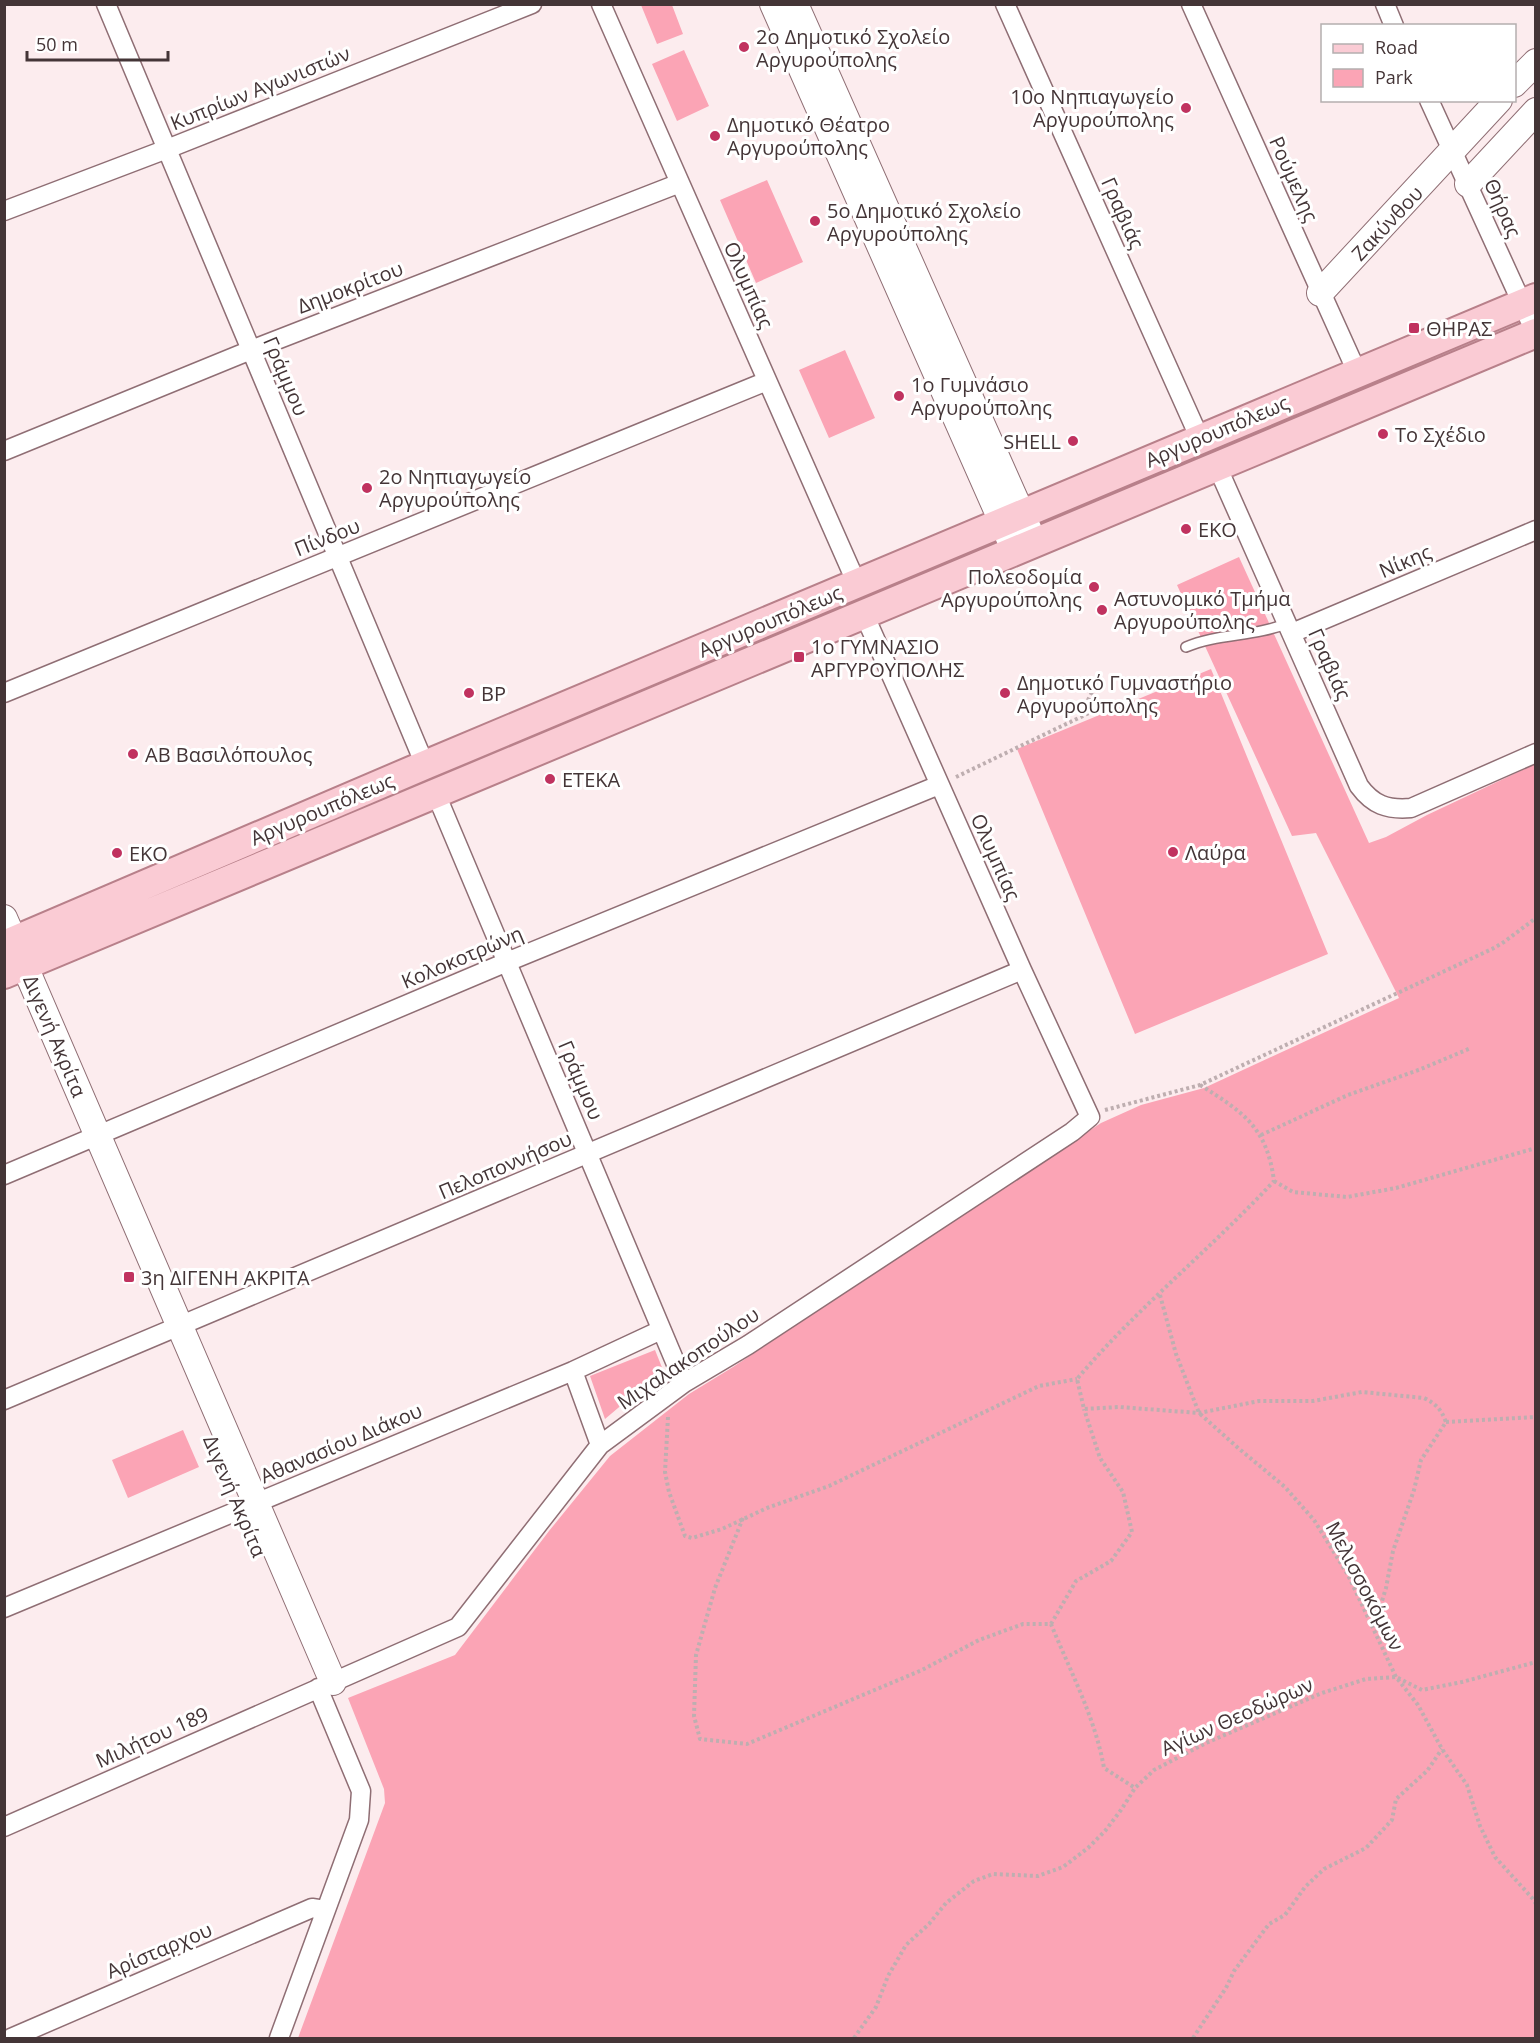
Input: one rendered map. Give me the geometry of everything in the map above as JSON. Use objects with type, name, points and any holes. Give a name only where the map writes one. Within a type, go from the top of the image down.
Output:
[{"type":"main road","name":"Αργυρουπόλεως","points":[[10,954],[425,765],[1528,301]]},
{"type":"main road","name":"Αργυρουπόλεως","points":[[10,954],[436,794],[1535,333]]},
{"type":"street","name":"Γράμμου","points":[[106,4],[425,765]]},
{"type":"street","name":"Κυπρίων Αγωνιστών","points":[[4,211],[532,4]]},
{"type":"street","name":"Ολυμπίας","points":[[601,4],[857,584]]},
{"type":"street","points":[[773,4],[1012,518]]},
{"type":"street","points":[[795,4],[1024,547]]},
{"type":"street","name":"Γραβιάς","points":[[1005,4],[1200,439]]},
{"type":"street","name":"Ρούμελης","points":[[1191,4],[1357,372]]},
{"type":"street","points":[[1385,4],[1394,24]]},
{"type":"street","points":[[1516,83],[1536,62]]},
{"type":"street","name":"Θήρας","points":[[1430,102],[1468,184],[1528,301],[1535,333]]},
{"type":"street","name":"Ζακύνθου","points":[[1320,293],[1497,102]]},
{"type":"street","points":[[1468,184],[1536,111]]},
{"type":"street","name":"Δημοκρίτου","points":[[4,451],[251,350],[680,183]]},
{"type":"street","name":"Πίνδου","points":[[4,693],[767,381]]},
{"type":"street","name":"Γραβιάς","points":[[1217,466],[1359,786],[1369,799],[1396,809],[1411,808],[1536,753]]},
{"type":"street","name":"Νίκης","points":[[1290,628],[1536,530]]},
{"type":"street","name":"Ολυμπίας","points":[[864,614],[1090,1117]]},
{"type":"street","name":"Κολοκοτρώνη","points":[[4,1175],[507,962],[939,785]]},
{"type":"street","name":"Γράμμου","points":[[436,794],[684,1383]]},
{"type":"street","name":"Διγενή Ακρίτα","points":[[10,954],[326,1685],[361,1791],[359,1820],[279,2038]]},
{"type":"street","name":"Πελοποννήσου","points":[[4,1400],[1022,970]]},
{"type":"street","name":"Μιχαλακοπούλου","points":[[326,1685],[458,1627],[600,1445],[684,1383],[748,1345],[1063,1138],[1090,1117]]},
{"type":"street","name":"Αθανασίου Διάκου","points":[[4,1608],[573,1371],[660,1330]]},
{"type":"street","points":[[573,1371],[600,1445]]},
{"type":"street","name":"Μιλήτου 189","points":[[4,1827],[326,1685]]},
{"type":"street","name":"Αρίσταρχου","points":[[11,2038],[312,1908],[325,1910]]},
{"type":"lane","points":[[1186,647],[1202,640],[1290,628]]},
{"type":"path","points":[[939,785],[1089,713],[1085,706],[1098,680]]},
{"type":"path","points":[[1090,1117],[1107,1109],[1200,1085],[1492,949],[1536,918]]},
{"type":"path","points":[[1261,1135],[1348,1095],[1471,1048]]},
{"type":"path","points":[[661,1399],[669,1420],[665,1472],[669,1492],[685,1536],[692,1538],[723,1529],[743,1518],[829,1486],[1039,1386],[1077,1379],[1098,1354],[1197,1256],[1245,1213],[1274,1181],[1271,1159],[1261,1135],[1237,1108],[1200,1085]]},
{"type":"path","points":[[1274,1181],[1293,1192],[1347,1197],[1396,1188],[1536,1148]]},
{"type":"path","name":"Μελισσοκόμων","points":[[1160,1295],[1176,1354],[1200,1413],[1285,1487],[1314,1520],[1348,1575],[1396,1677],[1418,1705],[1442,1749],[1467,1785],[1480,1826],[1495,1857],[1536,1904]]},
{"type":"path","points":[[1051,1624],[1076,1581],[1111,1561],[1132,1532],[1123,1492],[1100,1458],[1077,1379]]},
{"type":"path","points":[[1084,1409],[1119,1407],[1200,1413],[1259,1401],[1313,1401],[1362,1392],[1424,1398],[1442,1411],[1446,1422]]},
{"type":"path","points":[[1446,1422],[1536,1417]]},
{"type":"path","points":[[1374,1627],[1386,1588],[1393,1551],[1414,1490],[1421,1460],[1446,1422]]},
{"type":"path","points":[[743,1518],[715,1588],[696,1655],[694,1716],[700,1738],[747,1744],[922,1671],[979,1640],[1023,1624],[1051,1624]]},
{"type":"path","points":[[1051,1624],[1084,1700],[1099,1742],[1104,1768],[1136,1788]]},
{"type":"path","name":"Αγίων Θεοδώρων","points":[[854,2038],[876,2007],[888,1976],[906,1945],[946,1904],[974,1881],[993,1874],[1038,1876],[1063,1867],[1088,1848],[1105,1831],[1136,1788],[1154,1770],[1196,1748],[1322,1694],[1366,1679],[1396,1677],[1422,1690],[1536,1662]]},
{"type":"path","points":[[1193,2038],[1226,1988],[1234,1971],[1269,1924],[1285,1915],[1305,1887],[1324,1869],[1366,1848],[1392,1820],[1396,1799],[1427,1771],[1442,1749]]},
{"type":"green space","points":[[641,5],[672,5],[683,34],[657,44]]},
{"type":"green space","points":[[684,50],[709,106],[677,121],[652,64]]},
{"type":"green space","points":[[767,180],[803,262],[756,283],[720,200]]},
{"type":"green space","points":[[845,350],[875,418],[829,438],[799,370]]},
{"type":"green space","points":[[1302,408],[1305,414],[1202,461],[1199,453]]},
{"type":"green space","points":[[1194,455],[1197,462],[1068,516],[1064,509]]},
{"type":"green space","points":[[981,544],[985,552],[856,606],[853,598]]},
{"type":"green space","points":[[1239,557],[1369,843],[1386,837],[1535,764],[1535,2038],[298,2038],[385,1803],[384,1789],[348,1698],[455,1655],[549,1531],[610,1456],[689,1394],[1101,1123],[1141,1105],[1204,1088],[1399,998],[1316,833],[1292,836],[1177,585]]},
{"type":"green space","points":[[838,604],[841,611],[432,783],[428,776]]},
{"type":"green space","name":"Λαύρα","points":[[1211,669],[1328,954],[1135,1034],[1017,749]]},
{"type":"green space","points":[[655,1350],[663,1370],[605,1419],[590,1376]]},
{"type":"green space","points":[[183,1430],[199,1467],[128,1498],[112,1460]]},
{"type":"place","name":"2ο Δημοτικό Σχολείο Αργυρούπολης","points":[[744,47]]},
{"type":"place","name":"10ο Νηπιαγωγείο Αργυρούπολης","points":[[1186,108]]},
{"type":"place","name":"Δημοτικό Θέατρο Αργυρούπολης","points":[[715,136]]},
{"type":"place","name":"5ο Δημοτικό Σχολείο Αργυρούπολης","points":[[815,221]]},
{"type":"place","name":"ΘΗΡΑΣ","points":[[1414,328]]},
{"type":"place","name":"1ο Γυμνάσιο Αργυρούπολης","points":[[899,396]]},
{"type":"place","name":"Το Σχέδιο","points":[[1383,434]]},
{"type":"place","name":"SHELL","points":[[1073,441]]},
{"type":"place","name":"2ο Νηπιαγωγείο Αργυρούπολης","points":[[367,488]]},
{"type":"place","name":"EKO","points":[[1186,529]]},
{"type":"place","name":"Πολεοδομία Αργυρούπολης","points":[[1094,587]]},
{"type":"place","name":"Αστυνομικό Τμήμα Αργυρούπολης","points":[[1102,610]]},
{"type":"place","name":"1ο ΓΥΜΝΑΣΙΟ ΑΡΓΥΡΟΥΠΟΛΗΣ","points":[[799,657]]},
{"type":"place","name":"BP","points":[[469,693]]},
{"type":"place","name":"Δημοτικό Γυμναστήριο Αργυρούπολης","points":[[1005,693]]},
{"type":"place","name":"ΑΒ Βασιλόπουλος","points":[[133,754]]},
{"type":"place","name":"ΕΤΕΚΑ","points":[[550,779]]},
{"type":"place","name":"Λαύρα","points":[[1173,852]]},
{"type":"place","name":"ΕΚΟ","points":[[117,853]]},
{"type":"place","name":"3η ΔΙΓΕΝΗ ΑΚΡΙΤΑ","points":[[129,1277]]}]
